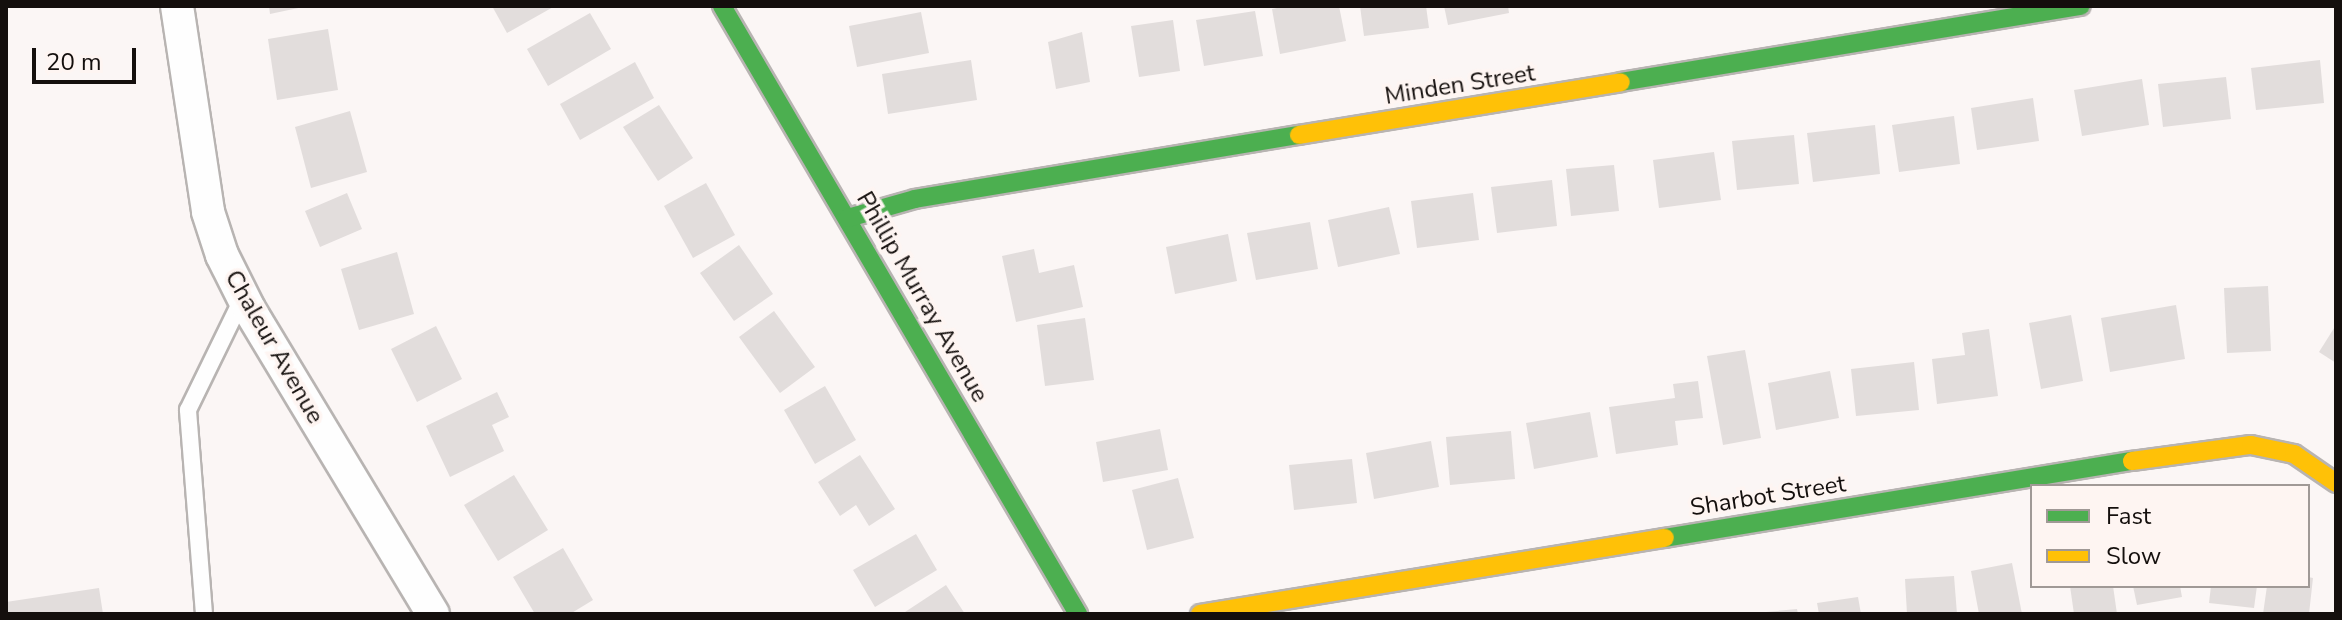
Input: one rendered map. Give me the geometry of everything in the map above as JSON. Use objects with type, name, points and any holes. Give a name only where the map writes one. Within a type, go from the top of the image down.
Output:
[{"type":"street","name":"Chaleur Avenue","points":[[177,6],[208,212],[222,255],[243,297],[433,614]]},
{"type":"street","name":"Phillip Murray Avenue","points":[[722,6],[1078,614]]},
{"type":"street","name":"Minden Street","points":[[848,218],[915,199],[2081,6]]},
{"type":"street","name":"Sharbot Street","points":[[1200,614],[2211,448],[2251,445],[2294,454],[2336,483]]},
{"type":"lane","points":[[204,614],[188,410],[243,297]]},
{"type":"building","points":[[269,6],[303,6],[303,7],[270,14]]},
{"type":"building","points":[[492,6],[555,6],[507,33]]},
{"type":"building","points":[[1339,6],[1346,41],[1280,54],[1272,9]]},
{"type":"building","points":[[1360,6],[1426,6],[1429,28],[1364,36]]},
{"type":"building","points":[[1444,6],[1508,6],[1509,13],[1448,25]]},
{"type":"building","points":[[1255,11],[1263,56],[1204,66],[1196,20]]},
{"type":"building","points":[[921,12],[929,53],[857,67],[849,26]]},
{"type":"building","points":[[590,13],[611,49],[548,86],[527,49]]},
{"type":"building","points":[[1173,20],[1180,71],[1139,77],[1131,26]]},
{"type":"building","points":[[328,29],[338,90],[277,100],[268,39]]},
{"type":"building","points":[[1082,32],[1090,82],[1056,89],[1048,42]]},
{"type":"building","points":[[971,60],[977,100],[888,114],[882,74]]},
{"type":"building","points":[[2320,60],[2324,103],[2256,110],[2251,68]]},
{"type":"building","points":[[635,62],[654,98],[580,140],[560,104]]},
{"type":"building","points":[[2226,77],[2231,119],[2163,127],[2158,84]]},
{"type":"building","points":[[2142,79],[2149,125],[2082,136],[2074,90]]},
{"type":"building","points":[[2033,98],[2039,141],[1977,150],[1971,108]]},
{"type":"building","points":[[659,105],[693,158],[658,181],[623,127]]},
{"type":"building","points":[[350,111],[367,172],[311,188],[295,127]]},
{"type":"building","points":[[1954,116],[1960,164],[1899,172],[1892,125]]},
{"type":"building","points":[[1875,125],[1880,174],[1813,182],[1807,133]]},
{"type":"building","points":[[1794,135],[1799,184],[1737,190],[1732,141]]},
{"type":"building","points":[[1714,152],[1721,200],[1659,208],[1653,160]]},
{"type":"building","points":[[1614,165],[1619,211],[1571,216],[1566,169]]},
{"type":"building","points":[[1552,180],[1557,226],[1497,233],[1491,187]]},
{"type":"building","points":[[706,183],[735,235],[693,258],[664,206]]},
{"type":"building","points":[[347,193],[362,229],[320,247],[305,211]]},
{"type":"building","points":[[1473,193],[1479,240],[1417,248],[1411,201]]},
{"type":"building","points":[[1389,207],[1400,254],[1338,267],[1328,220]]},
{"type":"building","points":[[1310,222],[1318,269],[1256,280],[1247,233]]},
{"type":"building","points":[[1228,234],[1237,281],[1175,294],[1166,247]]},
{"type":"building","points":[[739,245],[773,294],[734,321],[700,273]]},
{"type":"building","points":[[1034,249],[1039,273],[1074,265],[1083,307],[1016,322],[1002,256]]},
{"type":"building","points":[[397,252],[414,314],[359,330],[341,269]]},
{"type":"building","points":[[2268,286],[2271,351],[2227,353],[2224,288]]},
{"type":"building","points":[[2176,305],[2185,359],[2110,372],[2101,318]]},
{"type":"building","points":[[774,311],[815,367],[780,393],[739,337]]},
{"type":"building","points":[[2071,315],[2083,381],[2041,389],[2029,323]]},
{"type":"building","points":[[1085,318],[1094,380],[1045,386],[1037,325]]},
{"type":"building","points":[[2336,325],[2336,363],[2319,352]]},
{"type":"building","points":[[436,326],[462,379],[417,402],[391,349]]},
{"type":"building","points":[[1989,329],[1998,396],[1937,404],[1932,359],[1965,355],[1962,333]]},
{"type":"building","points":[[1745,350],[1761,438],[1723,445],[1707,356]]},
{"type":"building","points":[[1914,362],[1919,410],[1856,416],[1851,369]]},
{"type":"building","points":[[1830,371],[1839,418],[1776,430],[1768,383]]},
{"type":"building","points":[[1698,381],[1703,418],[1675,421],[1678,445],[1616,454],[1609,407],[1675,398],[1673,384]]},
{"type":"building","points":[[825,386],[856,440],[815,464],[784,410]]},
{"type":"building","points":[[497,392],[509,417],[492,425],[504,451],[450,477],[426,426]]},
{"type":"building","points":[[1590,412],[1598,457],[1534,469],[1526,423]]},
{"type":"building","points":[[1160,429],[1168,470],[1103,482],[1096,442]]},
{"type":"building","points":[[1511,431],[1515,479],[1450,485],[1446,437]]},
{"type":"building","points":[[1431,441],[1439,487],[1374,499],[1366,453]]},
{"type":"building","points":[[860,455],[895,509],[869,526],[856,505],[840,516],[818,482]]},
{"type":"building","points":[[1352,459],[1357,503],[1294,510],[1289,465]]},
{"type":"building","points":[[514,475],[548,530],[498,561],[464,505]]},
{"type":"building","points":[[1178,478],[1194,538],[1147,550],[1132,490]]},
{"type":"building","points":[[916,534],[937,570],[875,607],[853,570]]},
{"type":"building","points":[[563,548],[593,600],[570,614],[535,614],[513,577]]},
{"type":"building","points":[[2012,563],[2022,614],[1979,614],[1971,571]]},
{"type":"building","points":[[1954,576],[1957,614],[1907,614],[1905,579]]},
{"type":"building","points":[[2310,577],[2313,578],[2309,614],[2263,614],[2267,588],[2310,588]]},
{"type":"building","points":[[946,585],[965,614],[902,614]]},
{"type":"building","points":[[99,588],[103,614],[6,614],[6,602]]},
{"type":"building","points":[[2070,588],[2113,588],[2117,614],[2074,614]]},
{"type":"building","points":[[2133,588],[2180,588],[2182,597],[2137,605]]},
{"type":"building","points":[[2211,588],[2257,588],[2254,608],[2209,603]]},
{"type":"building","points":[[1858,597],[1861,614],[1819,614],[1817,603]]},
{"type":"building","points":[[1797,609],[1798,614],[1766,614],[1766,612]]},
{"type":"traffic: fast","points":[[722,6],[1078,614]]},
{"type":"traffic: fast","points":[[1621,82],[2081,6]]},
{"type":"traffic: fast","points":[[848,218],[915,199],[1299,135]]},
{"type":"traffic: fast","points":[[1665,538],[2132,461]]},
{"type":"traffic: slow","points":[[1299,135],[1621,82]]},
{"type":"traffic: slow","points":[[2132,461],[2251,445],[2294,454],[2336,483]]},
{"type":"traffic: slow","points":[[1200,614],[1665,538]]}]
